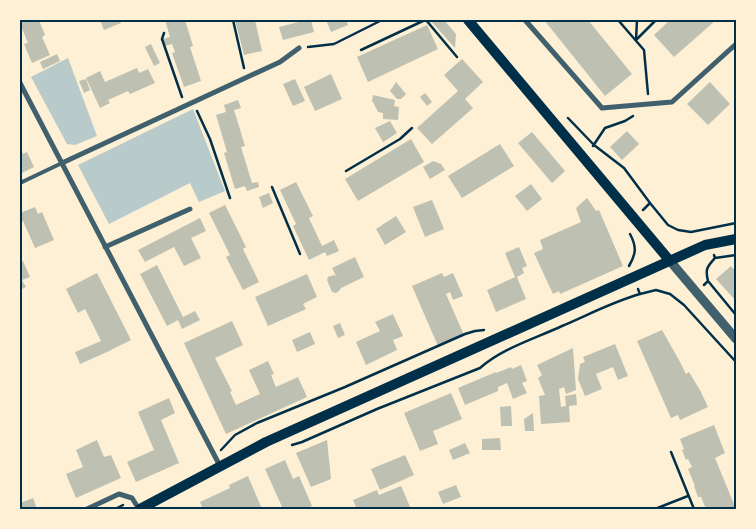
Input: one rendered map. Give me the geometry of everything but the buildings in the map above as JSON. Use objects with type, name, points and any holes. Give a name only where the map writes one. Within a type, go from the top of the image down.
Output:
[{"type":"main road","points":[[468,20],[670,261]]},
{"type":"main road","points":[[140,509],[266,442],[709,244],[736,239]]},
{"type":"street","points":[[525,20],[602,108],[672,102],[736,44]]},
{"type":"street","points":[[62,164],[280,62],[299,48]]},
{"type":"street","points":[[20,83],[220,466]]},
{"type":"street","points":[[105,247],[190,209]]},
{"type":"street","points":[[670,261],[736,339]]},
{"type":"street","points":[[87,509],[119,494],[132,498],[140,509]]},
{"type":"lane","points":[[20,183],[62,164]]},
{"type":"path","points":[[232,20],[246,77]]},
{"type":"path","points":[[299,48],[334,44],[382,20]]},
{"type":"path","points":[[361,50],[425,20],[457,58]]},
{"type":"path","points":[[582,155],[594,145],[605,128],[624,121],[646,109],[649,104],[644,50],[618,20]]},
{"type":"path","points":[[636,20],[636,40]]},
{"type":"path","points":[[636,40],[656,20]]},
{"type":"path","points":[[164,33],[162,39],[185,106]]},
{"type":"path","points":[[193,102],[210,139],[230,198]]},
{"type":"path","points":[[568,118],[594,145],[624,168],[668,224],[678,230],[691,232],[736,223]]},
{"type":"path","points":[[346,171],[400,139],[412,128]]},
{"type":"path","points":[[272,187],[300,254]]},
{"type":"path","points":[[640,294],[628,266],[634,257],[635,243],[626,227],[650,203]]},
{"type":"path","points":[[702,229],[715,258]]},
{"type":"path","points":[[736,255],[715,258],[708,266],[706,272],[708,281],[736,315]]},
{"type":"path","points":[[697,293],[708,281]]},
{"type":"path","points":[[286,446],[302,442],[377,409],[480,368],[490,360],[518,345],[610,304],[656,290],[670,294],[684,305],[736,362]]},
{"type":"path","points":[[215,456],[235,436],[257,423],[466,334],[484,330]]},
{"type":"path","points":[[671,452],[694,509]]},
{"type":"path","points":[[655,509],[689,496]]},
{"type":"shaded area","points":[[68,58],[97,136],[75,145],[67,144],[31,77]]},
{"type":"shaded area","points":[[193,109],[225,191],[199,202],[190,183],[109,224],[78,165]]}]
